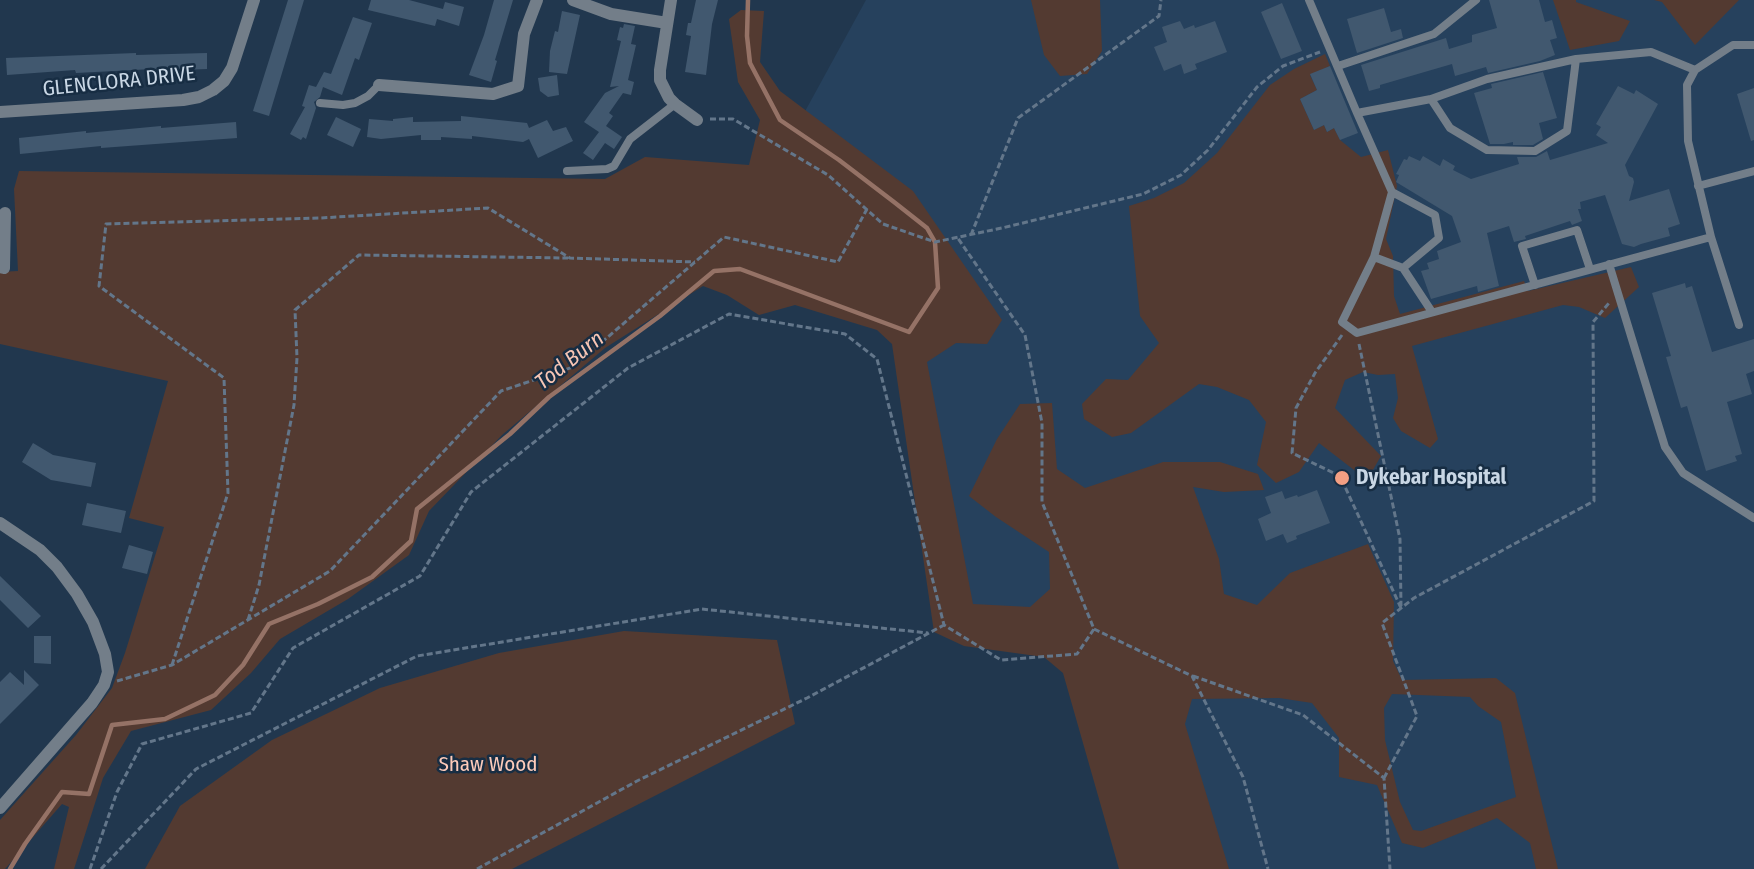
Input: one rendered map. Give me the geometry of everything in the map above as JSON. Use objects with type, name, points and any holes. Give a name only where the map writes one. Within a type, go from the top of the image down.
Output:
[{"type":"street","name":"GLENCLORA DRIVE","points":[[0,112],[199,97],[224,81],[232,68],[254,0]]},
{"type":"street","points":[[379,85],[493,94],[518,86],[524,34],[537,0]]},
{"type":"street","points":[[573,0],[611,14],[667,23]]},
{"type":"street","points":[[671,0],[660,80],[669,98],[698,120]]},
{"type":"street","points":[[0,267],[4,268],[5,213]]},
{"type":"street","points":[[0,523],[40,550],[57,567],[77,594],[93,621],[105,654],[108,672],[104,685],[78,720],[0,808]]},
{"type":"lane","points":[[1309,0],[1392,192],[1435,215],[1439,238],[1403,268]]},
{"type":"lane","points":[[1338,66],[1434,34],[1476,0]]},
{"type":"lane","points":[[1739,325],[1711,237],[1688,141],[1687,85],[1695,70],[1733,45],[1754,45]]},
{"type":"lane","points":[[1357,113],[1431,99],[1487,79],[1576,59],[1651,52],[1695,70]]},
{"type":"lane","points":[[1431,99],[1450,128],[1487,150],[1535,151],[1567,131],[1576,59]]},
{"type":"lane","points":[[320,103],[343,105],[355,103],[368,96],[379,85]]},
{"type":"lane","points":[[567,171],[607,170],[614,166],[630,139],[675,104]]},
{"type":"lane","points":[[1698,186],[1754,171]]},
{"type":"lane","points":[[1392,192],[1374,257],[1342,322],[1357,333],[1711,237]]},
{"type":"lane","points":[[1535,285],[1522,246],[1577,230],[1590,269]]},
{"type":"lane","points":[[1374,257],[1403,268],[1432,312]]},
{"type":"lane","points":[[1609,264],[1665,447],[1683,473],[1754,518]]},
{"type":"path","points":[[971,235],[1018,118],[1159,16],[1161,0]]},
{"type":"path","points":[[698,120],[733,119],[828,175],[883,224],[935,242],[1143,194],[1181,175],[1208,150],[1257,87],[1283,66],[1330,48]]},
{"type":"path","points":[[172,665],[228,493],[224,378],[99,286],[106,224],[320,218],[488,208],[570,258]]},
{"type":"path","points":[[104,685],[172,665],[330,571],[501,391],[573,367],[724,237],[838,262],[867,209]]},
{"type":"path","points":[[957,237],[1025,334],[1042,423],[1042,502],[1094,629],[1192,676],[1303,715],[1384,778]]},
{"type":"path","points":[[248,620],[259,585],[294,405],[297,358],[295,310],[359,255],[695,262]]},
{"type":"path","points":[[1390,869],[1384,778],[1417,716],[1382,623],[1414,598],[1594,501],[1593,322],[1618,293]]},
{"type":"path","points":[[90,869],[117,792],[142,744],[251,713],[292,648],[420,576],[471,492],[628,368],[729,314],[845,334],[877,359],[944,625],[1001,660],[1077,654],[1094,629]]},
{"type":"path","points":[[1348,327],[1315,373],[1296,408],[1292,453],[1340,476],[1401,608]]},
{"type":"path","points":[[1357,333],[1400,539],[1401,608]]},
{"type":"path","points":[[101,869],[196,769],[417,656],[702,609],[928,633]]},
{"type":"path","points":[[477,869],[637,781],[807,698],[944,625]]},
{"type":"path","points":[[1192,676],[1243,777],[1268,869]]},
{"type":"shaded area","name":"Dykebar Hospital","points":[[866,0],[1754,0],[1754,869],[1143,869],[1085,633],[957,622],[902,335],[722,263]]},
{"type":"green space","points":[[1031,0],[1100,0],[1102,51],[1087,74],[1060,76],[1044,55]]},
{"type":"green space","points":[[1553,0],[1576,0],[1576,2],[1630,21],[1619,41],[1570,50]]},
{"type":"green space","points":[[1654,0],[1739,0],[1695,45],[1662,2]]},
{"type":"green space","points":[[741,10],[764,11],[760,62],[780,91],[913,191],[1002,320],[987,344],[956,343],[927,362],[973,604],[1030,607],[1050,589],[1049,552],[969,496],[997,439],[1020,404],[1052,403],[1057,469],[1085,488],[1163,462],[1220,462],[1258,474],[1264,490],[1224,492],[1193,487],[1219,559],[1224,594],[1257,605],[1290,573],[1368,544],[1394,602],[1393,661],[1402,680],[1496,678],[1515,693],[1558,869],[1536,869],[1530,843],[1497,818],[1423,848],[1402,843],[1377,785],[1339,777],[1339,738],[1312,703],[1279,698],[1192,699],[1185,724],[1229,869],[1119,869],[1063,673],[1044,657],[964,646],[934,632],[892,344],[877,330],[795,305],[759,315],[727,295],[703,286],[605,348],[502,435],[429,511],[409,555],[348,599],[280,639],[251,673],[211,710],[131,731],[103,778],[74,869],[54,869],[69,807],[62,804],[5,869],[0,869],[0,820],[76,735],[112,688],[125,653],[164,527],[129,518],[168,381],[0,344],[0,272],[18,271],[14,189],[19,171],[605,179],[645,157],[749,165],[760,120],[738,82],[729,19]],"holes":[[[1392,694],[1470,697],[1478,706],[1501,722],[1516,797],[1421,831],[1413,830],[1400,802],[1385,740],[1384,708]]]},
{"type":"green space","points":[[1325,54],[1330,66],[1310,75],[1317,90],[1300,99],[1314,130],[1324,125],[1327,132],[1334,128],[1340,140],[1361,157],[1388,150],[1397,186],[1386,239],[1393,256],[1394,296],[1400,314],[1524,281],[1528,291],[1631,267],[1639,287],[1605,318],[1579,307],[1563,305],[1412,346],[1438,439],[1430,448],[1401,431],[1393,418],[1398,398],[1395,374],[1378,375],[1363,372],[1345,380],[1335,408],[1381,456],[1367,480],[1319,443],[1299,472],[1276,483],[1257,465],[1266,422],[1249,400],[1217,387],[1199,384],[1131,433],[1112,437],[1084,419],[1082,404],[1106,379],[1128,380],[1159,343],[1140,316],[1129,206],[1154,198],[1184,183],[1217,153],[1270,85],[1294,69]]},
{"type":"green space","name":"Shaw Wood","points":[[624,631],[777,640],[795,724],[512,869],[145,869],[180,806],[272,740],[380,688],[499,653]]},
{"type":"building","points":[[288,0],[304,0],[269,116],[253,111]]},
{"type":"building","points":[[371,0],[409,0],[443,9],[445,2],[464,7],[459,26],[437,19],[435,26],[368,10]]},
{"type":"building","points":[[494,0],[513,0],[495,60],[497,61],[491,82],[469,75]]},
{"type":"building","points":[[696,0],[718,0],[712,24],[706,75],[685,72],[691,36],[686,35]]},
{"type":"building","points":[[1489,0],[1539,0],[1545,22],[1552,20],[1557,38],[1550,40],[1555,55],[1540,61],[1488,73],[1486,67],[1455,76],[1452,64],[1380,85],[1380,88],[1369,91],[1361,65],[1446,38],[1449,49],[1472,42],[1472,35],[1497,28]]},
{"type":"building","points":[[1282,3],[1302,51],[1281,59],[1261,12]]},
{"type":"building","points":[[1384,8],[1391,32],[1401,29],[1403,38],[1357,53],[1347,19]]},
{"type":"building","points":[[562,11],[580,15],[567,74],[549,72],[550,51],[555,31],[558,32]]},
{"type":"building","points":[[353,17],[372,23],[359,60],[355,58],[342,95],[323,87],[320,97],[314,102],[316,108],[306,139],[303,137],[301,140],[290,134],[305,107],[302,106],[309,85],[316,87],[324,72],[331,74]]},
{"type":"building","points":[[1180,21],[1184,29],[1215,21],[1227,52],[1195,64],[1197,69],[1184,74],[1181,64],[1164,71],[1154,47],[1167,42],[1162,27]]},
{"type":"building","points":[[624,24],[635,26],[631,44],[636,45],[628,80],[634,82],[631,95],[623,93],[609,113],[613,116],[606,126],[622,137],[614,149],[605,143],[593,160],[583,153],[599,132],[584,122],[605,93],[619,86],[610,87],[621,41],[617,40],[620,27],[623,28]]},
{"type":"building","points":[[136,53],[136,55],[207,53],[207,69],[76,73],[75,70],[7,75],[6,58]]},
{"type":"building","points":[[1330,66],[1358,133],[1340,140],[1334,128],[1327,132],[1324,125],[1314,130],[1300,99],[1317,90],[1310,74]]},
{"type":"building","points":[[1543,72],[1557,118],[1539,123],[1543,139],[1533,145],[1513,145],[1513,142],[1490,144],[1474,93],[1492,88],[1491,84]]},
{"type":"building","points":[[557,75],[559,95],[548,97],[540,91],[538,78]]},
{"type":"building","points":[[1618,86],[1634,94],[1636,90],[1658,104],[1625,165],[1634,182],[1629,201],[1669,189],[1680,224],[1668,228],[1670,236],[1634,247],[1622,244],[1605,195],[1580,202],[1581,209],[1578,209],[1582,221],[1572,225],[1570,221],[1514,242],[1509,226],[1487,233],[1499,286],[1478,292],[1477,286],[1431,299],[1421,271],[1429,269],[1427,263],[1439,259],[1437,251],[1461,242],[1452,216],[1396,182],[1399,175],[1396,174],[1404,159],[1407,160],[1409,156],[1420,161],[1423,156],[1440,166],[1443,159],[1455,166],[1453,170],[1471,179],[1519,164],[1517,157],[1536,157],[1547,151],[1550,160],[1608,143],[1596,135],[1601,127],[1596,124]]},
{"type":"building","points":[[1754,88],[1754,140],[1751,141],[1737,94]]},
{"type":"building","points":[[461,116],[527,123],[529,128],[547,120],[553,131],[566,127],[573,141],[538,158],[529,139],[523,142],[472,136],[472,139],[441,137],[441,140],[421,140],[421,135],[381,139],[367,137],[369,119],[393,121],[393,119],[413,117],[413,122],[461,121]]},
{"type":"building","points":[[336,117],[361,129],[353,147],[327,135]]},
{"type":"building","points":[[236,122],[237,138],[101,148],[101,146],[20,154],[19,138],[86,131],[86,133]]},
{"type":"building","points":[[1685,283],[1686,288],[1692,286],[1712,352],[1754,339],[1754,371],[1746,374],[1752,394],[1727,402],[1742,454],[1735,456],[1737,461],[1706,471],[1687,406],[1681,408],[1666,357],[1671,356],[1652,293]]},
{"type":"building","points":[[33,443],[53,455],[96,463],[91,487],[51,480],[22,462]]},
{"type":"building","points":[[1317,490],[1330,523],[1296,536],[1297,539],[1287,543],[1283,534],[1266,541],[1258,519],[1271,513],[1265,497],[1282,491],[1285,499]]},
{"type":"building","points":[[87,503],[126,511],[121,533],[82,525]]},
{"type":"building","points":[[129,545],[153,552],[147,574],[122,568]]},
{"type":"building","points":[[0,576],[41,616],[28,628],[0,600]]},
{"type":"building","points":[[34,636],[51,636],[51,664],[34,663]]},
{"type":"building","points":[[24,670],[39,685],[0,724],[0,682],[10,672],[24,685]]},
{"type":"waterway","name":"Tod Burn","points":[[10,869],[62,792],[89,794],[112,725],[165,719],[215,695],[243,665],[269,624],[318,604],[372,577],[411,541],[417,509],[510,434],[549,397],[660,316],[714,271],[740,269],[909,332],[938,288],[935,242],[927,228],[894,202],[839,160],[780,120],[750,63],[747,36],[748,0]]},
{"type":"place","name":"Dykebar Hospital","points":[[1342,478]]}]
